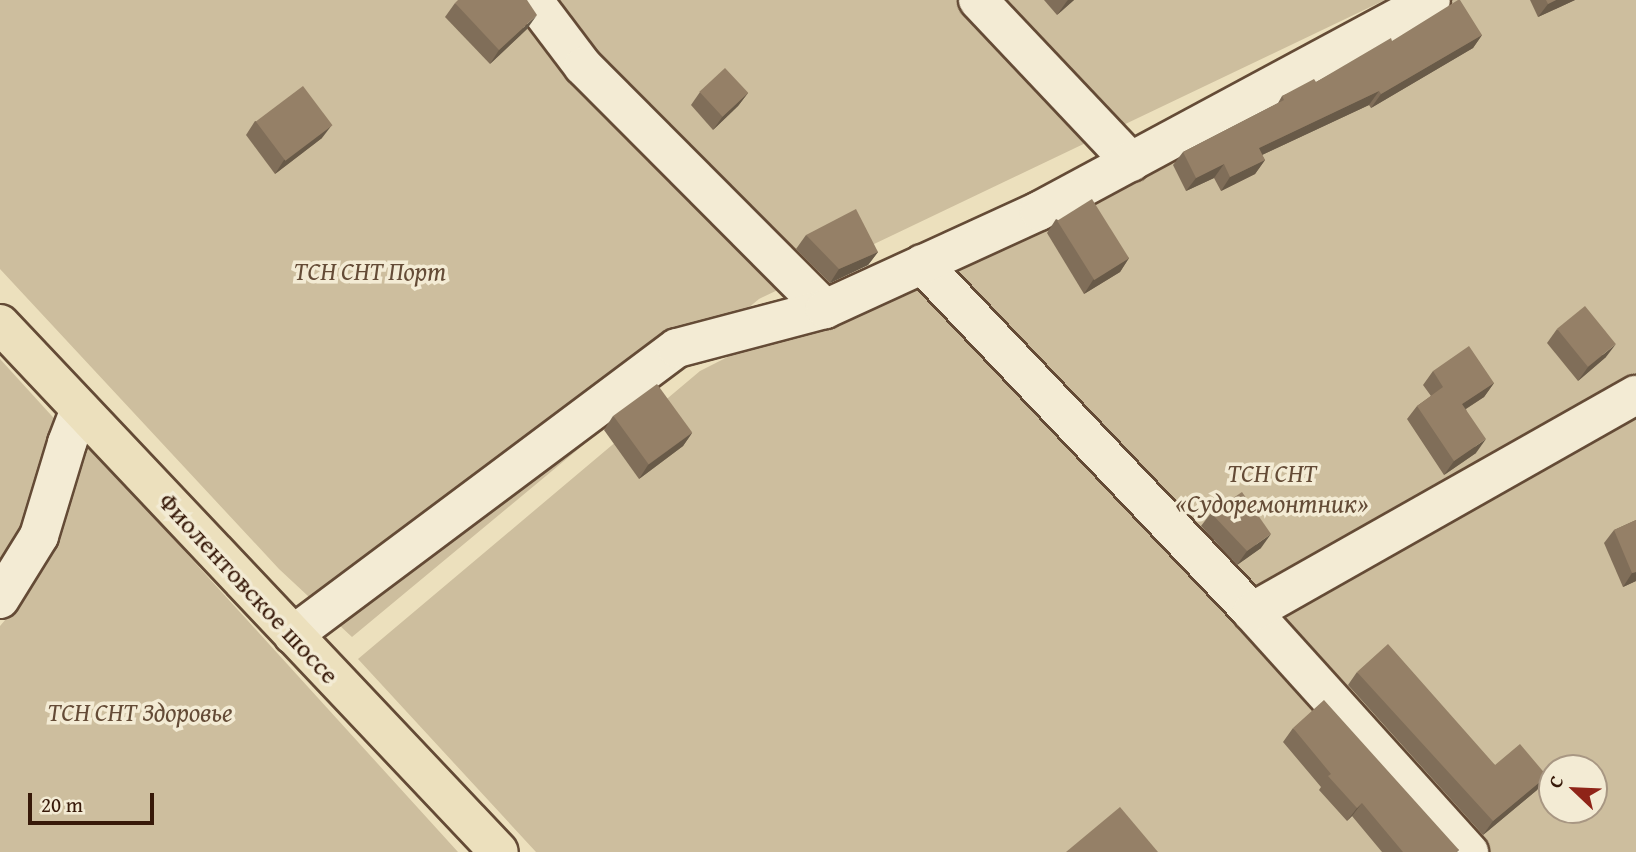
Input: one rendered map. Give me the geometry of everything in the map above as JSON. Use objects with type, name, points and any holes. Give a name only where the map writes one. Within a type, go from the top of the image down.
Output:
[{"type":"main road","name":"Фиолентовское шоссе","points":[[0,324],[499,852]]},
{"type":"street","points":[[533,0],[583,66],[825,309]]},
{"type":"street","points":[[978,0],[1130,162]]},
{"type":"street","points":[[293,635],[677,348],[825,309],[1039,212],[1431,0]]},
{"type":"street","points":[[922,264],[1252,612],[1469,852]]},
{"type":"street","points":[[1252,612],[1636,395]]},
{"type":"street","points":[[0,599],[39,536],[80,409]]},
{"type":"green space","name":"ТСН СНТ Порт","points":[[0,0],[1385,0],[759,299],[352,637],[279,569],[0,269]]},
{"type":"green space","name":"ТСН СНТ «Судоремонтник»","points":[[1431,0],[1636,0],[1636,852],[536,852],[358,659],[700,371]]},
{"type":"green space","points":[[0,359],[61,426],[0,587]]},
{"type":"green space","name":"ТСН СНТ Здоровье","points":[[78,434],[458,852],[0,852],[0,626],[23,599]]},
{"type":"building","points":[[458,0],[527,0],[537,15],[499,50],[455,3]]},
{"type":"building","points":[[1458,0],[1482,35],[1381,94],[1379,91],[1259,148],[1265,160],[1230,177],[1224,164],[1196,178],[1183,152],[1284,100],[1282,96],[1314,79],[1316,82],[1391,38],[1392,41]]},
{"type":"building","points":[[725,68],[748,93],[723,117],[699,92]]},
{"type":"building","points":[[303,86],[332,125],[285,161],[256,122]]},
{"type":"building","points":[[1092,199],[1129,258],[1094,280],[1057,221]]},
{"type":"building","points":[[856,209],[878,252],[839,269],[806,235]]},
{"type":"building","points":[[1585,306],[1616,344],[1588,367],[1557,329]]},
{"type":"building","points":[[1469,346],[1494,383],[1462,404],[1486,439],[1454,461],[1417,406],[1443,387],[1433,371]]},
{"type":"building","points":[[657,384],[692,433],[649,464],[613,416]]},
{"type":"building","points":[[1242,492],[1271,534],[1247,551],[1211,513]]},
{"type":"building","points":[[1636,520],[1636,572],[1632,573],[1614,530]]},
{"type":"building","points":[[1388,644],[1495,765],[1520,744],[1538,765],[1538,784],[1493,821],[1357,672]]},
{"type":"building","points":[[1324,700],[1459,850],[1403,852],[1362,803],[1357,808],[1328,776],[1331,774],[1293,728]]},
{"type":"building","points":[[1120,807],[1158,852],[1066,852]]}]
